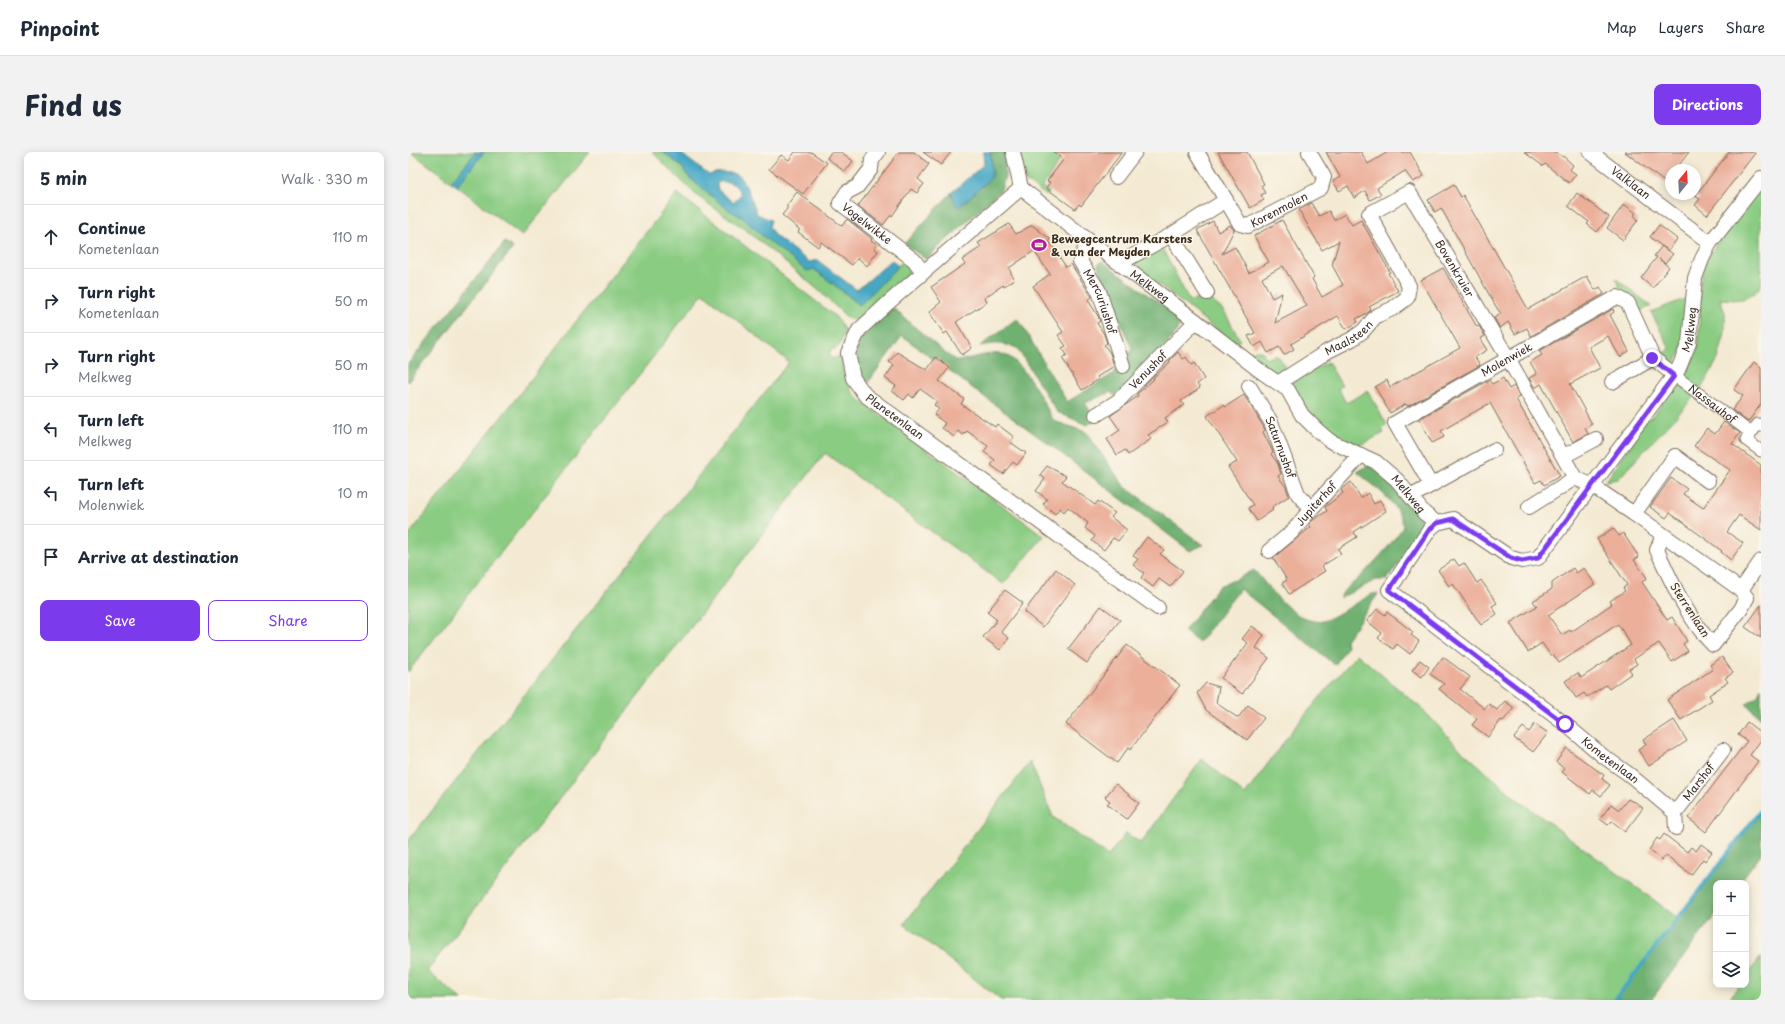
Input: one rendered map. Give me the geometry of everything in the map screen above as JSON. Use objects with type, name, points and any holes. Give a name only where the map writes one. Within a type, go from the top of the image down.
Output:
[{"type":"street","name":"Vogelwikke","points":[[878,152],[872,160],[871,169],[858,187],[847,192],[840,203],[914,260],[923,272]]},
{"type":"street","points":[[1013,152],[1021,188]]},
{"type":"street","points":[[1116,177],[1136,152]]},
{"type":"street","name":"Korenmolen","points":[[1197,152],[1240,224],[1248,226],[1321,188],[1324,177],[1309,152]]},
{"type":"street","name":"Valklaan","points":[[1590,152],[1710,243]]},
{"type":"street","name":"Melkweg","points":[[1021,188],[1259,370],[1288,390],[1302,415],[1317,430],[1330,441],[1376,462],[1397,480],[1412,496],[1424,513],[1437,523],[1453,519],[1511,558],[1522,561],[1538,558],[1678,370],[1689,343],[1695,278],[1702,259],[1710,243],[1761,178]]},
{"type":"street","name":"Planetenlaan","points":[[1021,188],[923,272],[859,330],[848,353],[853,378],[865,395],[1158,608]]},
{"type":"street","name":"Bovenkruier","points":[[1409,286],[1369,214],[1409,192],[1508,358],[1575,478]]},
{"type":"street","points":[[1120,263],[1226,200]]},
{"type":"street","points":[[1171,234],[1207,293]]},
{"type":"street","name":"Mercuriushof","points":[[1088,240],[1080,261],[1099,291],[1123,366]]},
{"type":"street","name":"Maalsteen","points":[[1278,383],[1328,351],[1364,331],[1376,316],[1392,309],[1407,298],[1409,286]]},
{"type":"street","name":"Molenwiek","points":[[1430,485],[1395,423],[1617,297],[1628,303],[1652,358],[1674,376]]},
{"type":"street","name":"Venushof","points":[[1096,414],[1118,401],[1196,321]]},
{"type":"street","points":[[1612,382],[1652,358]]},
{"type":"street","name":"Nassauhof","points":[[1674,376],[1750,433]]},
{"type":"street","name":"Saturnushof","points":[[1249,386],[1271,422],[1298,494],[1311,509]]},
{"type":"street","points":[[1761,426],[1758,424],[1746,440],[1761,451]]},
{"type":"street","points":[[1564,456],[1596,439]]},
{"type":"street","points":[[1412,496],[1494,450]]},
{"type":"street","name":"Jupiterhof","points":[[1269,551],[1292,532],[1311,509],[1362,455]]},
{"type":"street","points":[[1634,514],[1675,456],[1708,481]]},
{"type":"street","points":[[1529,507],[1575,478],[1591,485],[1634,514],[1741,590],[1761,561]]},
{"type":"street","name":"Kometenlaan","points":[[1437,523],[1430,529],[1389,590],[1565,724],[1603,756],[1630,775],[1675,814]]},
{"type":"street","name":"Sterrenlaan","points":[[1663,535],[1656,550],[1670,579],[1701,632],[1713,645],[1741,609],[1747,598],[1741,590]]},
{"type":"street","name":"Marshof","points":[[1675,814],[1723,750]]},
{"type":"street","points":[[1675,814],[1676,828]]},
{"type":"green space","points":[[411,152],[476,152],[451,182]]},
{"type":"green space","points":[[484,152],[590,152],[522,236],[457,186]]},
{"type":"green space","points":[[652,152],[663,152],[682,167],[688,176],[698,185],[729,210],[742,217],[766,239],[814,269],[860,305],[897,266],[906,260],[909,273],[864,317],[859,320],[849,319],[817,289],[745,229],[697,196]]},
{"type":"green space","points":[[991,152],[1005,152],[1005,177],[1001,190],[926,259],[904,244],[951,193],[959,207],[992,177]]},
{"type":"green space","points":[[1019,152],[1050,152],[1060,160],[1042,187],[1049,192],[1047,196],[1026,181]]},
{"type":"green space","points":[[1761,185],[1761,286],[1752,295],[1743,299],[1720,299],[1725,313],[1725,333],[1718,359],[1705,382],[1694,397],[1618,479],[1606,481],[1633,442],[1640,426],[1654,415],[1663,401],[1685,374],[1693,360],[1698,341],[1701,283],[1705,264],[1718,241]]},
{"type":"green space","points":[[677,193],[836,317],[845,331],[839,346],[829,352],[831,359],[841,356],[846,381],[852,391],[862,402],[1044,536],[1003,584],[825,453],[427,971],[462,1000],[408,1000],[408,841],[789,362],[703,293],[408,672],[408,536]]},
{"type":"green space","points":[[505,242],[513,248],[408,382],[408,364]]},
{"type":"green space","points":[[1161,246],[1190,302],[1205,295],[1224,311],[1240,340],[1235,344],[1134,265],[1135,260]]},
{"type":"green space","points":[[1102,261],[1181,319],[1178,327],[1164,348],[1117,397],[1110,392],[1085,403],[1096,420],[1087,425],[1057,412],[1017,348],[999,344],[980,346],[1015,320],[1019,320],[1067,402],[1113,374],[1119,366],[1120,359],[1128,356],[1132,349],[1100,271],[1098,264]]},
{"type":"green space","points":[[1615,278],[1651,306],[1637,313],[1625,297]]},
{"type":"green space","points":[[1690,297],[1681,353],[1674,363],[1661,355],[1670,349],[1651,312]]},
{"type":"green space","points":[[893,308],[946,354],[957,361],[992,354],[1002,354],[1010,357],[1025,372],[1039,393],[1054,421],[1086,432],[1124,486],[1203,545],[1190,551],[902,336],[867,384],[860,375],[856,362],[858,343],[876,322]]},
{"type":"green space","points":[[1256,350],[1263,352],[1266,359],[1275,355],[1279,357],[1288,370],[1276,374],[1248,354]]},
{"type":"green space","points":[[1328,362],[1342,386],[1338,388],[1346,403],[1368,391],[1387,425],[1382,429],[1384,433],[1360,445],[1336,435],[1318,421],[1310,412],[1289,382]]},
{"type":"green space","points":[[1369,465],[1392,482],[1425,520],[1424,526],[1387,580],[1376,580],[1340,598],[1346,588],[1359,578],[1382,554],[1403,527],[1401,518],[1392,503],[1386,496],[1357,472]]},
{"type":"green space","points":[[1254,570],[1275,595],[1293,612],[1303,618],[1313,621],[1323,621],[1328,619],[1372,594],[1378,594],[1346,640],[1347,647],[1335,665],[1240,589],[1199,643],[1184,631],[1219,586]]},
{"type":"green space","points":[[1357,654],[1422,709],[1460,749],[1517,799],[1678,918],[1615,1000],[1001,1000],[904,924],[1030,762],[1053,817],[1108,856],[1126,833],[1141,843],[1202,759],[1245,795],[1294,728]]},
{"type":"green space","points":[[1761,687],[1761,718],[1746,704],[1758,695]]},
{"type":"green space","points":[[1761,811],[1761,854],[1741,880],[1713,880],[1713,918],[1651,1000],[1615,1000]]},
{"type":"green space","points":[[1761,957],[1761,1000],[1728,1000],[1737,988],[1749,988],[1749,972]]},
{"type":"water","points":[[476,152],[484,152],[457,186],[451,182]]},
{"type":"water","points":[[663,152],[679,152],[709,175],[723,172],[738,175],[746,186],[757,214],[771,220],[769,227],[774,235],[809,262],[817,260],[857,290],[892,260],[898,266],[860,305],[814,269],[807,271],[766,239],[742,217],[729,210],[698,185],[688,176],[682,167]],"holes":[[[729,182],[737,187],[741,194],[734,203],[718,190],[717,183]]]},
{"type":"water","points":[[983,152],[991,152],[992,177],[958,208],[951,193],[984,164]]},
{"type":"building","points":[[795,152],[811,152],[827,163],[803,194],[769,169],[781,155],[789,160]]},
{"type":"building","points":[[831,152],[841,152],[853,161],[845,172],[827,158]]},
{"type":"building","points":[[899,152],[914,152],[929,164],[918,179],[924,184],[917,193],[911,189],[892,216],[891,215],[883,225],[858,206]]},
{"type":"building","points":[[923,152],[951,152],[941,165]]},
{"type":"building","points":[[1054,152],[1122,152],[1081,206],[1079,204],[1075,209],[1046,188],[1050,182],[1047,181],[1064,159]]},
{"type":"building","points":[[1218,152],[1247,152],[1264,184],[1261,186],[1265,193],[1261,195],[1264,200],[1250,208]]},
{"type":"building","points":[[1326,152],[1361,152],[1368,164],[1388,152],[1410,152],[1424,176],[1413,182],[1405,171],[1377,188],[1381,194],[1370,200],[1365,191],[1354,198],[1348,186],[1339,191],[1333,181],[1340,177]]},
{"type":"building","points":[[1524,152],[1556,152],[1573,165],[1570,170],[1576,174],[1569,183],[1545,164],[1543,166]]},
{"type":"building","points":[[1625,152],[1689,152],[1680,164],[1665,164],[1665,182]]},
{"type":"building","points":[[1729,152],[1756,152],[1707,215],[1695,205],[1701,200],[1701,188]]},
{"type":"building","points":[[1454,185],[1461,197],[1463,195],[1528,309],[1587,276],[1595,290],[1600,287],[1604,294],[1531,336],[1527,328],[1515,334],[1508,322],[1500,328],[1494,318],[1501,314],[1441,208],[1435,212],[1428,200]]},
{"type":"building","points":[[797,192],[842,226],[847,219],[877,244],[874,248],[878,251],[867,266],[858,258],[852,265],[821,242],[818,247],[798,232],[800,230],[782,215],[787,209],[787,205]]},
{"type":"building","points":[[1577,193],[1609,217],[1597,232],[1587,224],[1589,222],[1568,206]]},
{"type":"building","points":[[1311,203],[1319,216],[1329,211],[1334,220],[1345,214],[1352,225],[1361,220],[1390,272],[1388,273],[1398,291],[1369,307],[1371,309],[1369,312],[1356,319],[1358,322],[1346,329],[1338,316],[1291,344],[1294,349],[1284,355],[1279,347],[1268,353],[1262,342],[1254,347],[1248,336],[1255,333],[1197,230],[1213,221],[1218,232],[1230,225],[1234,230],[1222,254],[1235,247],[1249,273],[1269,262],[1254,236],[1282,220],[1314,277],[1312,279],[1322,297],[1343,285],[1332,265],[1339,241],[1322,250],[1299,210]],"holes":[[[1283,266],[1307,306],[1275,323],[1282,293],[1272,298],[1262,278]]]},
{"type":"building","points":[[1624,204],[1636,213],[1634,215],[1638,220],[1623,240],[1607,228]]},
{"type":"building","points":[[1009,224],[1016,234],[1032,225],[1050,239],[1049,241],[1066,267],[1071,264],[1092,297],[1088,300],[1100,321],[1097,323],[1104,334],[1107,343],[1104,345],[1110,353],[1114,366],[1097,377],[1099,379],[1082,390],[1062,358],[1067,355],[1062,348],[1066,346],[1058,335],[1063,332],[1033,286],[1050,274],[1034,251],[1009,268],[1014,280],[1004,286],[1003,285],[984,298],[987,302],[956,322],[972,348],[962,355],[947,332],[944,334],[929,312],[941,302],[931,287],[965,264],[962,260],[981,247],[978,243]]},
{"type":"building","points":[[1659,225],[1677,239],[1668,251],[1650,237]]},
{"type":"building","points":[[1662,246],[1673,254],[1665,263],[1659,259],[1669,267],[1653,288],[1641,278],[1657,257],[1654,256]]},
{"type":"building","points":[[1443,268],[1477,327],[1479,326],[1485,336],[1480,339],[1487,350],[1475,357],[1480,365],[1410,405],[1407,406],[1406,404],[1390,413],[1375,387],[1387,380],[1390,387],[1460,348],[1421,280]]},
{"type":"building","points":[[1613,309],[1614,312],[1610,315],[1629,351],[1620,357],[1608,336],[1589,347],[1600,368],[1570,384],[1592,424],[1585,428],[1588,434],[1573,442],[1541,384],[1535,388],[1529,378],[1537,374],[1530,362],[1542,355],[1539,351]]},
{"type":"building","points":[[897,352],[927,370],[936,357],[949,368],[939,381],[964,399],[961,404],[995,427],[997,424],[1014,437],[1010,442],[1026,453],[1017,465],[1013,462],[1003,474],[991,465],[995,460],[984,452],[988,446],[967,431],[963,435],[958,431],[954,437],[942,428],[945,423],[934,415],[939,409],[934,405],[937,401],[920,389],[913,398],[909,394],[904,400],[892,391],[896,386],[885,378],[894,365],[889,362]]},
{"type":"building","points":[[1178,352],[1183,359],[1186,357],[1191,365],[1194,363],[1204,379],[1197,384],[1200,388],[1181,401],[1184,405],[1165,418],[1168,422],[1148,435],[1151,439],[1128,455],[1125,450],[1117,455],[1107,439],[1120,430],[1110,416],[1138,396],[1137,394],[1154,379],[1153,378]]},
{"type":"building","points":[[1754,362],[1761,367],[1761,404],[1748,422],[1732,410],[1743,396],[1734,390]]},
{"type":"building","points":[[1503,378],[1509,389],[1514,386],[1520,397],[1516,399],[1560,476],[1544,485],[1541,480],[1535,483],[1490,403],[1441,431],[1444,437],[1432,443],[1419,419],[1489,380],[1492,384]]},
{"type":"building","points":[[1244,395],[1265,430],[1263,432],[1273,452],[1271,454],[1278,464],[1281,474],[1278,476],[1286,487],[1289,496],[1272,507],[1273,510],[1257,521],[1248,508],[1253,505],[1228,467],[1237,462],[1207,416]]},
{"type":"building","points":[[1724,422],[1740,433],[1732,444],[1761,465],[1761,530],[1739,515],[1727,532],[1743,543],[1731,560],[1721,552],[1722,551],[1670,513],[1666,518],[1650,507],[1671,478],[1687,489],[1683,494],[1703,508],[1730,470],[1694,446],[1707,428],[1715,434]]},
{"type":"building","points":[[1047,466],[1066,476],[1062,481],[1095,505],[1098,501],[1115,513],[1111,517],[1127,530],[1118,541],[1113,538],[1104,550],[1092,541],[1095,536],[1085,528],[1088,523],[1068,507],[1064,512],[1060,508],[1055,514],[1043,504],[1047,499],[1036,491],[1045,479],[1040,475]]},
{"type":"building","points":[[1351,482],[1361,498],[1368,493],[1374,504],[1380,500],[1386,511],[1354,532],[1357,537],[1338,549],[1341,554],[1322,566],[1325,571],[1289,594],[1282,583],[1287,580],[1273,558],[1311,527],[1309,524],[1327,511],[1325,507],[1343,493],[1341,490]]},
{"type":"building","points":[[1613,528],[1619,536],[1623,533],[1639,557],[1634,560],[1647,578],[1642,582],[1667,620],[1672,617],[1687,641],[1683,644],[1688,651],[1672,662],[1659,643],[1634,659],[1637,664],[1629,669],[1632,673],[1609,689],[1606,685],[1587,697],[1584,693],[1576,698],[1565,681],[1578,673],[1581,678],[1631,645],[1618,624],[1559,663],[1553,654],[1551,656],[1542,643],[1528,652],[1510,623],[1537,606],[1533,601],[1552,589],[1552,583],[1573,568],[1576,573],[1584,568],[1595,584],[1548,615],[1562,635],[1570,630],[1571,632],[1612,604],[1610,601],[1625,591],[1623,588],[1627,585],[1597,539]]},
{"type":"building","points":[[1147,537],[1164,550],[1160,554],[1183,571],[1170,587],[1159,579],[1153,587],[1141,578],[1144,573],[1133,565],[1138,559],[1133,556]]},
{"type":"building","points":[[1454,559],[1459,566],[1464,563],[1477,583],[1481,580],[1497,603],[1492,606],[1497,614],[1481,625],[1453,584],[1449,586],[1438,570]]},
{"type":"building","points":[[1056,569],[1075,585],[1043,627],[1024,612]]},
{"type":"building","points":[[1005,590],[1023,603],[1001,632],[1009,638],[1000,650],[983,637],[997,620],[987,612]]},
{"type":"building","points":[[1761,605],[1761,638],[1745,627]]},
{"type":"building","points":[[1101,606],[1120,620],[1087,663],[1068,649]]},
{"type":"building","points":[[1377,609],[1385,615],[1387,612],[1413,632],[1411,635],[1419,641],[1410,654],[1397,644],[1393,649],[1378,638],[1382,633],[1367,621]]},
{"type":"building","points":[[1252,626],[1264,635],[1256,648],[1269,658],[1242,694],[1221,678],[1248,643],[1242,639]]},
{"type":"building","points":[[1127,645],[1180,685],[1130,750],[1128,748],[1117,763],[1066,724]]},
{"type":"building","points":[[1443,657],[1470,677],[1460,689],[1485,709],[1489,704],[1497,710],[1505,701],[1514,708],[1503,721],[1501,720],[1488,737],[1472,725],[1477,719],[1439,689],[1444,684],[1430,674]]},
{"type":"building","points":[[1722,657],[1733,673],[1725,678],[1728,682],[1709,695],[1712,700],[1681,720],[1667,700],[1713,669],[1710,665]]},
{"type":"building","points":[[1420,660],[1429,667],[1422,677],[1412,670]]},
{"type":"building","points":[[1206,683],[1219,687],[1216,703],[1238,718],[1248,705],[1264,718],[1247,740],[1206,710],[1197,693]]},
{"type":"building","points":[[1674,720],[1687,741],[1649,766],[1638,750],[1646,745],[1643,740]]},
{"type":"building","points":[[1747,722],[1761,733],[1761,740],[1750,755],[1758,761],[1706,832],[1688,818],[1747,741],[1738,735]]},
{"type":"building","points":[[1535,724],[1548,733],[1533,752],[1514,738],[1523,727],[1529,732]]},
{"type":"building","points":[[1566,748],[1604,775],[1602,779],[1610,785],[1601,796],[1593,790],[1590,794],[1562,772],[1565,769],[1556,762]]},
{"type":"building","points":[[1116,784],[1139,803],[1127,819],[1107,804],[1110,801],[1105,797]]},
{"type":"building","points":[[1628,799],[1633,802],[1634,801],[1643,808],[1625,832],[1612,821],[1608,825],[1600,819],[1611,804],[1619,810]]},
{"type":"building","points":[[1664,834],[1687,852],[1691,847],[1696,851],[1701,844],[1712,852],[1705,861],[1703,859],[1691,875],[1666,855],[1662,860],[1649,850],[1657,838],[1660,840]]},
{"type":"waterway","points":[[1615,1000],[1761,810]]},
{"type":"place","name":"Beweegcentrum Karstens & van der Meyden","points":[[1039,245]]},
{"type":"route","points":[[1565,724],[1389,590],[1430,529],[1437,523],[1453,519],[1511,558],[1522,561],[1538,558],[1591,485],[1674,376],[1652,358]]}]
